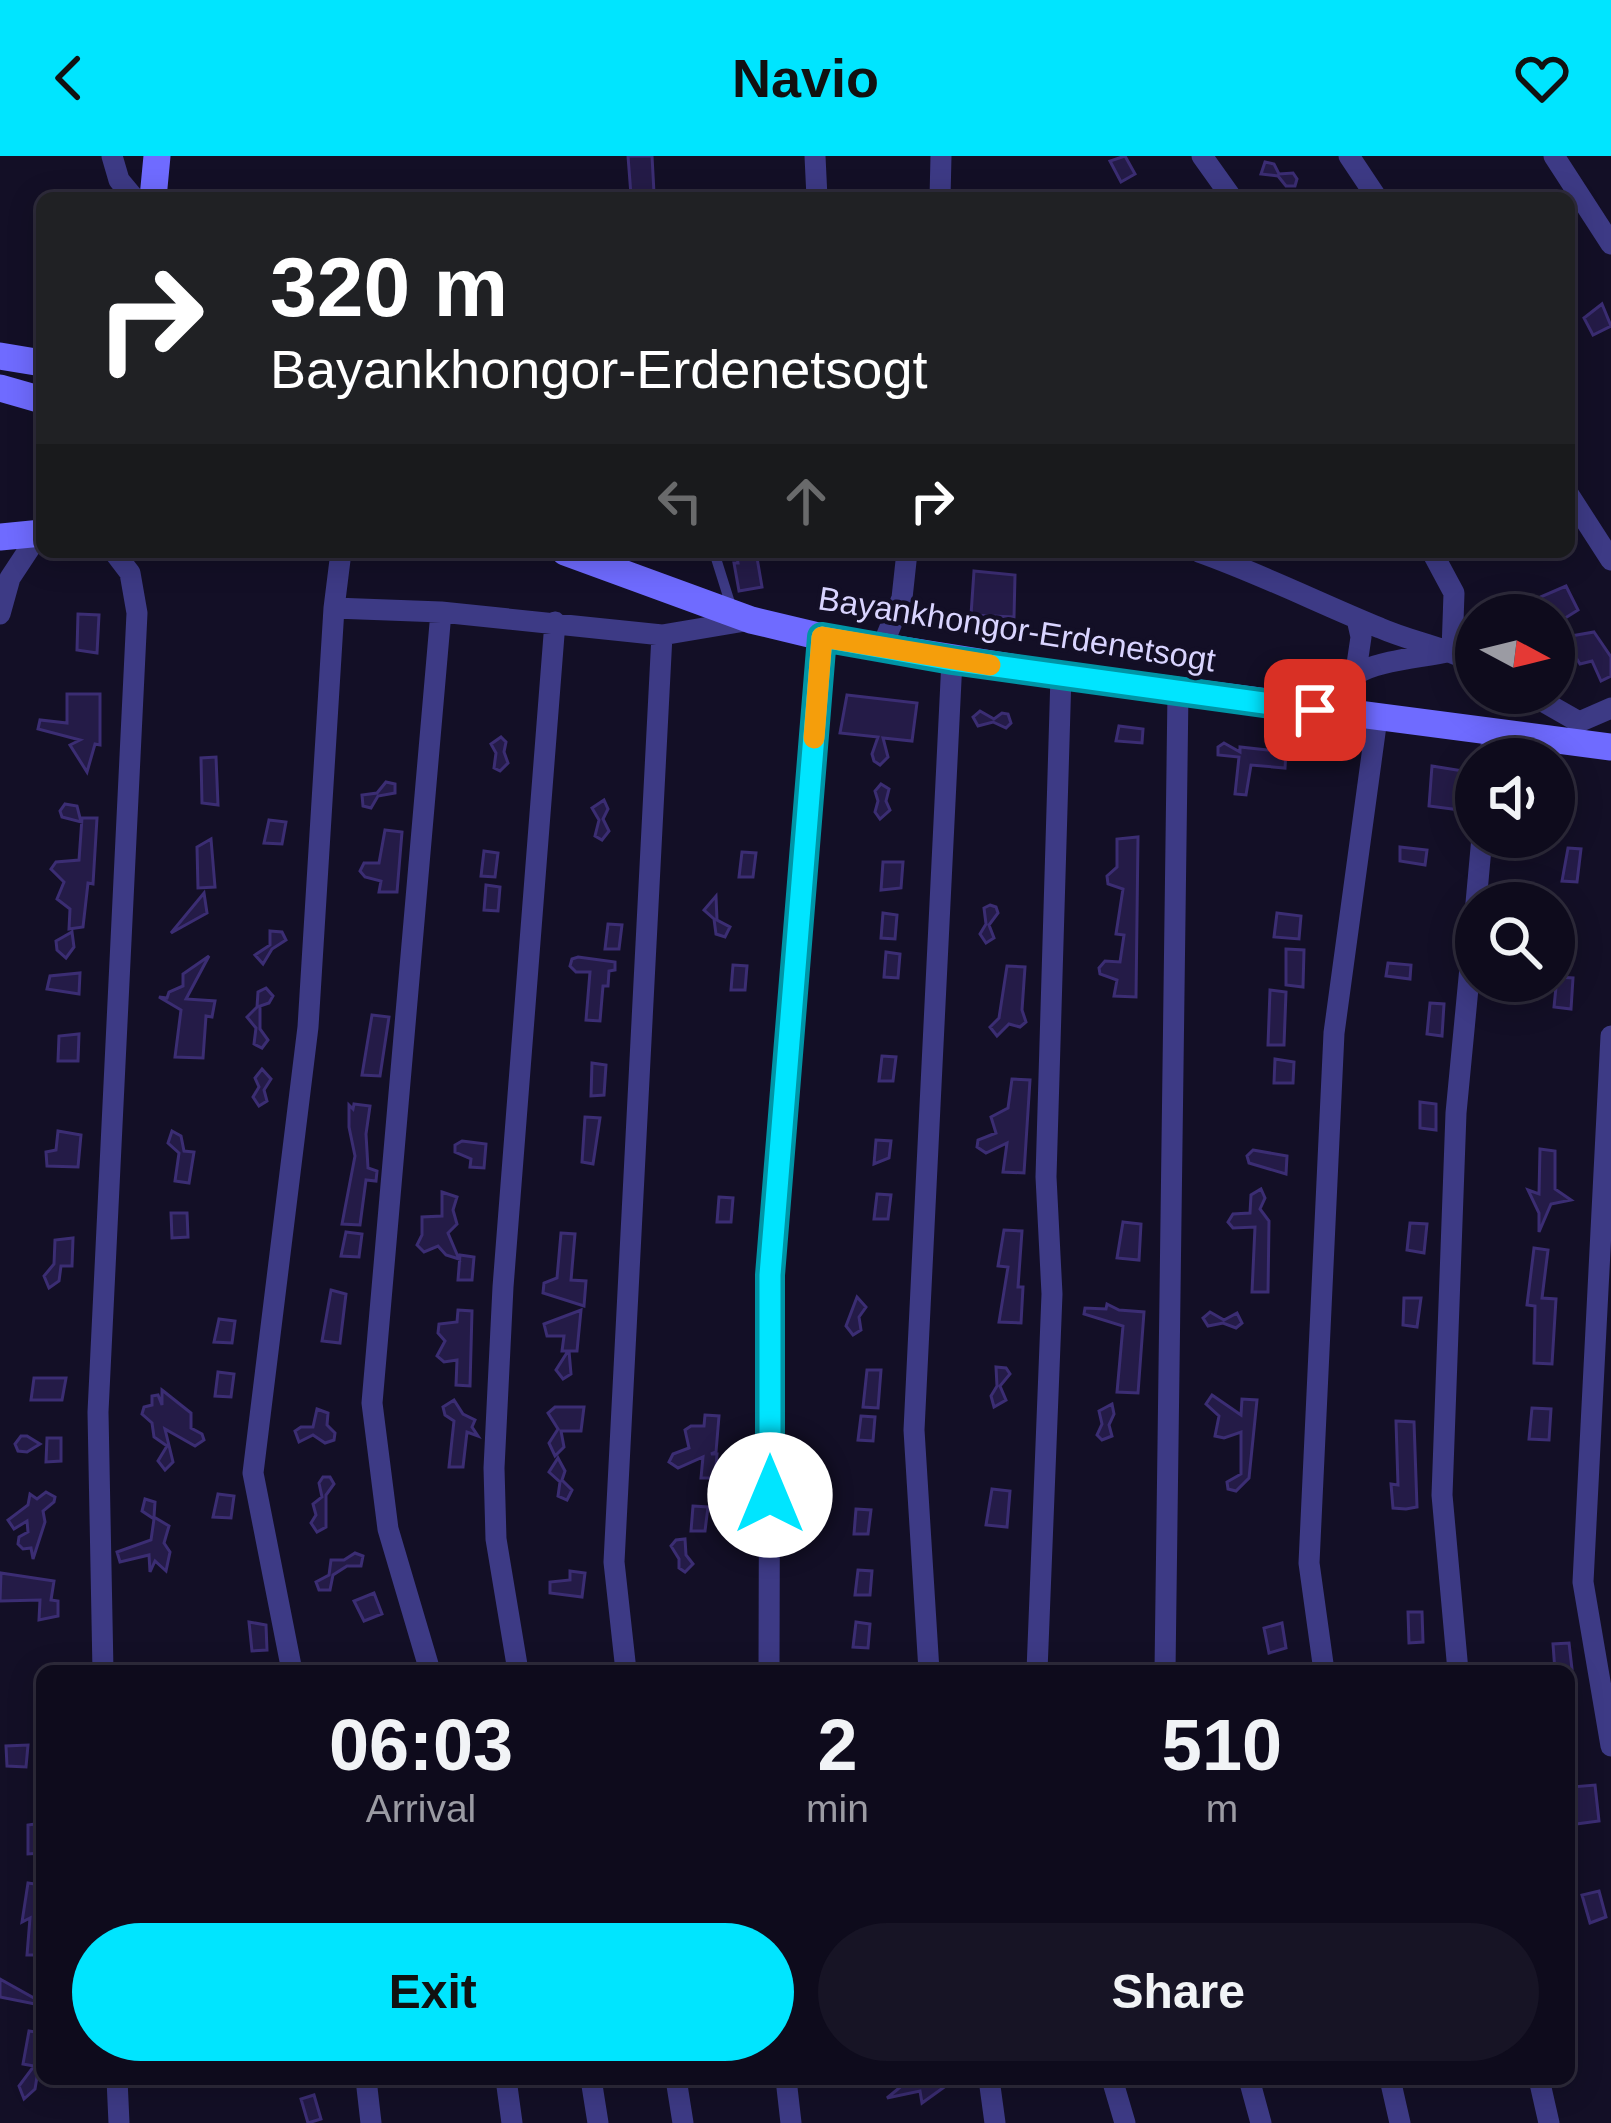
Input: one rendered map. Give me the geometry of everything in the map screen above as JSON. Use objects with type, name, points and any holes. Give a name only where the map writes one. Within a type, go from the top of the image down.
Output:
[{"type":"street","points":[[112,156],[119,180],[129,192]]},
{"type":"street","points":[[155,192],[158,156]]},
{"type":"street","points":[[815,156],[817,192]]},
{"type":"street","points":[[940,192],[941,156]]},
{"type":"street","points":[[1202,156],[1228,192]]},
{"type":"street","points":[[1349,156],[1373,192]]},
{"type":"street","points":[[1554,156],[1611,244]]},
{"type":"street","points":[[0,356],[36,362]]},
{"type":"street","points":[[0,388],[36,398]]},
{"type":"street","points":[[1575,504],[1611,560]]},
{"type":"street","points":[[0,537],[36,534]]},
{"type":"street","points":[[0,614],[10,578],[36,540]]},
{"type":"street","points":[[104,1665],[98,1412],[137,613],[130,573],[119,558]]},
{"type":"street","points":[[291,1665],[253,1473],[308,1027],[340,558]]},
{"type":"street","name":"Bayankhongor-Erdenetsogt","points":[[585,558],[742,617],[822,637],[952,660],[1377,718],[1458,738]]},
{"type":"street","points":[[882,647],[902,598],[907,558]]},
{"type":"street","points":[[1215,558],[1402,637],[1455,653]]},
{"type":"street","points":[[1260,558],[1267,577]]},
{"type":"street","points":[[1435,558],[1454,593],[1452,651]]},
{"type":"street","points":[[334,608],[441,612],[662,635],[742,617]]},
{"type":"street","points":[[428,1665],[388,1529],[372,1403],[441,612]]},
{"type":"street","points":[[1356,671],[1361,637],[1357,619]]},
{"type":"street","points":[[517,1665],[496,1539],[494,1468],[503,1287],[555,622]]},
{"type":"street","points":[[625,1665],[614,1562],[662,635]]},
{"type":"street","points":[[769,1665],[770,1275],[822,637]]},
{"type":"street","points":[[1315,710],[1333,685],[1356,671],[1452,651]]},
{"type":"street","points":[[929,1665],[914,1430],[952,660]]},
{"type":"street","points":[[1037,1665],[1052,1294],[1046,1178],[1061,675]]},
{"type":"street","points":[[1165,1665],[1178,691]]},
{"type":"street","points":[[1565,714],[1579,722],[1611,709]]},
{"type":"street","points":[[1323,1665],[1309,1563],[1334,1033],[1377,718]]},
{"type":"street","name":"Bayankhongor-Erdenetsogt","points":[[1575,747],[1611,747]]},
{"type":"street","points":[[1457,1665],[1442,1495],[1456,1113],[1467,1002]]},
{"type":"street","points":[[1611,1036],[1583,1582],[1611,1746]]},
{"type":"street","points":[[117,2085],[119,2123]]},
{"type":"street","points":[[367,2085],[371,2123]]},
{"type":"street","points":[[507,2085],[512,2123]]},
{"type":"street","points":[[592,2085],[598,2123]]},
{"type":"street","points":[[677,2085],[682,2123]]},
{"type":"street","points":[[787,2085],[791,2123]]},
{"type":"street","points":[[990,2085],[995,2123]]},
{"type":"street","points":[[1114,2085],[1125,2123]]},
{"type":"street","points":[[1251,2085],[1261,2123]]},
{"type":"street","points":[[1391,2085],[1400,2123]]},
{"type":"street","points":[[1540,2085],[1549,2123]]},
{"type":"lane","points":[[717,558],[742,617]]},
{"type":"building","points":[[628,156],[652,156],[654,192],[631,192]]},
{"type":"building","points":[[1125,156],[1135,174],[1121,182],[1110,161]]},
{"type":"building","points":[[1265,162],[1274,164],[1279,174],[1293,173],[1295,186],[1286,186],[1278,176],[1261,174]]},
{"type":"building","points":[[1602,304],[1611,326],[1593,335],[1584,318]]},
{"type":"building","points":[[737,558],[757,558],[762,587],[739,591],[734,563]]},
{"type":"building","points":[[974,571],[1015,575],[1014,617],[971,615]]},
{"type":"building","points":[[78,614],[99,615],[97,653],[77,650]]},
{"type":"building","points":[[1594,632],[1611,657],[1611,676],[1601,681],[1592,661],[1580,664],[1575,635]]},
{"type":"building","points":[[67,694],[100,694],[100,745],[95,744],[87,772],[70,745],[80,740],[38,729],[40,720],[67,723]]},
{"type":"building","points":[[847,695],[917,703],[912,741],[883,738],[888,757],[880,765],[874,761],[878,737],[840,733]]},
{"type":"building","points":[[980,711],[994,719],[1008,714],[1011,723],[1006,728],[993,722],[978,726],[973,717]]},
{"type":"building","points":[[1119,726],[1143,729],[1142,743],[1116,741]]},
{"type":"building","points":[[501,737],[508,763],[500,771],[494,768],[496,753],[491,744]]},
{"type":"building","points":[[1224,743],[1240,752],[1240,747],[1286,752],[1285,768],[1251,765],[1246,795],[1235,794],[1239,757],[1218,755]]},
{"type":"building","points":[[216,757],[218,805],[202,803],[201,758]]},
{"type":"building","points":[[1432,766],[1455,770],[1455,809],[1429,806]]},
{"type":"building","points":[[386,782],[395,784],[395,793],[378,796],[371,808],[363,806],[362,795],[377,793]]},
{"type":"building","points":[[881,784],[889,789],[890,810],[880,819],[875,812],[875,791]]},
{"type":"building","points":[[604,800],[608,809],[603,819],[609,831],[602,840],[595,836],[599,820],[592,808]]},
{"type":"building","points":[[65,804],[77,806],[81,822],[62,817]]},
{"type":"building","points":[[82,818],[97,818],[93,884],[88,883],[83,927],[69,929],[70,909],[57,899],[64,882],[51,869],[56,862],[79,860]]},
{"type":"building","points":[[269,820],[286,822],[282,844],[264,843]]},
{"type":"building","points":[[385,830],[402,832],[397,892],[379,892],[381,881],[360,871],[364,863],[379,863]]},
{"type":"building","points":[[1138,837],[1136,997],[1114,996],[1117,980],[1100,974],[1099,968],[1105,961],[1120,962],[1124,935],[1116,934],[1123,889],[1108,884],[1107,876],[1117,867],[1117,839]]},
{"type":"building","points":[[211,839],[215,887],[198,888],[197,847]]},
{"type":"building","points":[[1400,847],[1427,850],[1425,865],[1400,861]]},
{"type":"building","points":[[1575,849],[1581,849],[1577,882],[1562,881],[1566,858],[1575,858]]},
{"type":"building","points":[[484,851],[498,853],[495,877],[481,876]]},
{"type":"building","points":[[742,852],[756,853],[753,877],[739,877]]},
{"type":"building","points":[[883,862],[903,862],[901,888],[881,890]]},
{"type":"building","points":[[486,885],[500,887],[498,911],[484,910]]},
{"type":"building","points":[[204,893],[207,913],[171,933]]},
{"type":"building","points":[[716,896],[717,920],[730,927],[725,937],[716,934],[714,919],[704,910]]},
{"type":"building","points":[[990,905],[998,913],[989,925],[994,938],[986,943],[980,934],[986,924],[984,908]]},
{"type":"building","points":[[883,913],[897,915],[895,939],[881,938]]},
{"type":"building","points":[[1277,913],[1301,916],[1299,939],[1274,937]]},
{"type":"building","points":[[608,924],[622,925],[619,949],[605,949]]},
{"type":"building","points":[[270,931],[282,932],[286,940],[272,949],[263,964],[255,955],[270,945]]},
{"type":"building","points":[[72,932],[74,947],[66,958],[57,950],[56,941]]},
{"type":"building","points":[[1286,949],[1304,950],[1303,987],[1286,985]]},
{"type":"building","points":[[886,952],[900,954],[898,978],[884,977]]},
{"type":"building","points":[[209,956],[186,999],[215,1001],[212,1017],[206,1016],[203,1058],[175,1057],[181,1010],[159,997],[167,998],[183,986],[183,974]]},
{"type":"building","points":[[578,957],[615,962],[608,986],[603,986],[600,1021],[586,1020],[590,972],[576,972],[570,966]]},
{"type":"building","points":[[1388,963],[1411,965],[1410,979],[1386,976]]},
{"type":"building","points":[[733,965],[747,966],[745,990],[731,990]]},
{"type":"building","points":[[1007,966],[1025,967],[1022,1010],[1026,1022],[1020,1027],[1009,1024],[997,1036],[990,1027],[999,1018]]},
{"type":"building","points":[[80,973],[79,994],[47,989],[50,976]]},
{"type":"building","points":[[266,988],[273,996],[260,1006],[260,1029],[268,1040],[262,1048],[254,1044],[256,1028],[247,1017],[257,1007],[258,992]]},
{"type":"building","points":[[1270,990],[1286,992],[1284,1045],[1268,1045]]},
{"type":"building","points":[[1554,1002],[1571,1002],[1571,1009],[1554,1007]]},
{"type":"building","points":[[1430,1003],[1444,1004],[1442,1036],[1427,1034]]},
{"type":"building","points":[[372,1015],[389,1017],[380,1076],[362,1075]]},
{"type":"building","points":[[79,1034],[78,1061],[58,1061],[59,1036]]},
{"type":"building","points":[[882,1056],[896,1057],[893,1081],[879,1081]]},
{"type":"building","points":[[1275,1059],[1294,1062],[1293,1083],[1274,1083]]},
{"type":"building","points":[[592,1063],[606,1065],[604,1095],[591,1096]]},
{"type":"building","points":[[262,1069],[271,1079],[264,1090],[267,1101],[259,1106],[253,1097],[259,1087],[255,1078]]},
{"type":"building","points":[[1012,1079],[1030,1080],[1024,1173],[1003,1172],[1007,1143],[986,1153],[977,1147],[978,1140],[996,1133],[991,1117],[1008,1108]]},
{"type":"building","points":[[1420,1102],[1436,1104],[1436,1130],[1420,1128]]},
{"type":"building","points":[[354,1104],[370,1106],[368,1168],[377,1171],[376,1181],[366,1180],[360,1225],[342,1224],[355,1156],[349,1127],[349,1105],[353,1109]]},
{"type":"building","points":[[585,1117],[600,1118],[593,1164],[582,1162]]},
{"type":"building","points":[[58,1131],[81,1135],[78,1167],[47,1166],[46,1152],[56,1150]]},
{"type":"building","points":[[172,1131],[181,1136],[184,1151],[194,1152],[189,1183],[175,1181],[179,1153],[168,1143]]},
{"type":"building","points":[[876,1140],[891,1141],[889,1158],[874,1164]]},
{"type":"building","points":[[462,1141],[486,1144],[484,1168],[470,1167],[471,1159],[455,1152],[455,1145]]},
{"type":"building","points":[[1540,1149],[1555,1151],[1555,1189],[1571,1200],[1551,1204],[1539,1232],[1539,1213],[1528,1190],[1539,1194]]},
{"type":"building","points":[[1253,1150],[1287,1156],[1286,1174],[1249,1163],[1247,1156]]},
{"type":"building","points":[[1261,1189],[1265,1198],[1260,1209],[1269,1221],[1268,1292],[1252,1292],[1255,1227],[1233,1228],[1228,1222],[1233,1214],[1250,1213],[1251,1195]]},
{"type":"building","points":[[442,1192],[457,1197],[453,1210],[457,1224],[448,1233],[459,1259],[438,1246],[424,1252],[417,1245],[422,1217],[442,1216]]},
{"type":"building","points":[[877,1194],[891,1195],[888,1219],[874,1219]]},
{"type":"building","points":[[719,1197],[733,1198],[731,1222],[717,1222]]},
{"type":"building","points":[[171,1213],[187,1213],[188,1237],[172,1238]]},
{"type":"building","points":[[1123,1222],[1141,1224],[1139,1260],[1117,1258]]},
{"type":"building","points":[[1410,1223],[1427,1224],[1424,1253],[1407,1250]]},
{"type":"building","points":[[1004,1230],[1022,1231],[1021,1323],[999,1322],[1008,1267],[998,1266]]},
{"type":"building","points":[[346,1232],[362,1234],[359,1257],[341,1256]]},
{"type":"building","points":[[561,1233],[575,1234],[571,1280],[586,1281],[584,1306],[543,1293],[544,1283],[557,1278]]},
{"type":"building","points":[[73,1238],[72,1266],[61,1266],[59,1281],[49,1288],[44,1276],[54,1264],[55,1240]]},
{"type":"building","points":[[1534,1248],[1548,1250],[1542,1298],[1556,1299],[1552,1364],[1534,1363],[1535,1306],[1527,1305]]},
{"type":"building","points":[[460,1255],[474,1257],[472,1280],[458,1280]]},
{"type":"building","points":[[331,1290],[346,1294],[340,1343],[322,1341]]},
{"type":"building","points":[[857,1297],[866,1307],[859,1317],[861,1330],[853,1335],[846,1326]]},
{"type":"building","points":[[1404,1298],[1421,1298],[1417,1327],[1403,1325]]},
{"type":"building","points":[[1107,1304],[1144,1312],[1138,1393],[1117,1392],[1123,1326],[1084,1314],[1085,1308],[1106,1309]]},
{"type":"building","points":[[458,1310],[472,1311],[470,1386],[456,1385],[457,1360],[444,1362],[437,1356],[445,1341],[438,1333],[439,1324],[457,1322]]},
{"type":"building","points":[[581,1310],[577,1351],[569,1351],[571,1374],[563,1379],[556,1370],[568,1351],[562,1351],[564,1336],[547,1336],[544,1324]]},
{"type":"building","points":[[1210,1312],[1224,1320],[1237,1313],[1242,1323],[1236,1328],[1223,1323],[1208,1326],[1203,1318]]},
{"type":"building","points":[[219,1319],[235,1321],[232,1343],[214,1342]]},
{"type":"building","points":[[996,1367],[1010,1374],[1000,1386],[1006,1400],[994,1407],[991,1396],[997,1386]]},
{"type":"building","points":[[867,1370],[881,1370],[878,1408],[863,1407]]},
{"type":"building","points":[[218,1372],[234,1374],[231,1397],[215,1396]]},
{"type":"building","points":[[34,1378],[66,1378],[62,1400],[31,1400]]},
{"type":"building","points":[[162,1390],[191,1413],[191,1428],[204,1440],[195,1446],[165,1429],[173,1462],[165,1470],[158,1461],[167,1446],[154,1437],[152,1423],[142,1414],[144,1407],[152,1405],[152,1396],[158,1395],[162,1405]]},
{"type":"building","points":[[1212,1395],[1241,1415],[1242,1399],[1257,1400],[1249,1478],[1236,1491],[1228,1489],[1227,1482],[1241,1474],[1241,1432],[1215,1436],[1219,1416],[1206,1404]]},
{"type":"building","points":[[454,1400],[463,1414],[475,1420],[472,1427],[478,1436],[467,1432],[463,1467],[449,1467],[454,1421],[443,1407]]},
{"type":"building","points":[[1112,1404],[1112,1436],[1102,1440],[1097,1435],[1102,1424],[1099,1411]]},
{"type":"building","points":[[555,1407],[584,1407],[581,1431],[561,1431],[564,1447],[555,1456],[549,1443],[558,1429],[548,1413]]},
{"type":"building","points":[[1532,1408],[1551,1409],[1549,1440],[1529,1439]]},
{"type":"building","points":[[317,1409],[328,1413],[334,1440],[325,1443],[313,1435],[299,1442],[295,1431],[313,1427]]},
{"type":"building","points":[[705,1415],[719,1416],[716,1452],[711,1454],[717,1454],[715,1478],[701,1478],[703,1457],[678,1468],[669,1462],[673,1454],[689,1448],[685,1430],[704,1426]]},
{"type":"building","points":[[861,1416],[875,1417],[873,1441],[858,1440]]},
{"type":"building","points":[[1396,1421],[1414,1422],[1417,1507],[1406,1509],[1393,1508],[1391,1484],[1398,1485]]},
{"type":"building","points":[[21,1436],[40,1444],[27,1452],[18,1451],[15,1444]]},
{"type":"building","points":[[47,1438],[61,1438],[61,1461],[46,1462]]},
{"type":"building","points":[[558,1458],[565,1471],[562,1480],[572,1490],[567,1500],[558,1496],[560,1482],[549,1472]]},
{"type":"building","points":[[330,1477],[334,1484],[326,1495],[326,1527],[317,1532],[311,1523],[316,1515],[313,1504],[322,1497],[319,1483]]},
{"type":"building","points":[[992,1489],[1010,1491],[1007,1527],[986,1525]]},
{"type":"building","points":[[46,1492],[55,1497],[43,1511],[45,1522],[33,1559],[31,1548],[18,1544],[19,1537],[28,1532],[27,1521],[14,1529],[8,1520],[28,1505],[30,1494],[37,1499]]},
{"type":"building","points":[[218,1494],[234,1496],[231,1518],[213,1517]]},
{"type":"building","points":[[145,1499],[155,1502],[154,1517],[169,1526],[164,1543],[170,1552],[166,1571],[155,1561],[150,1572],[149,1555],[120,1562],[117,1552],[151,1540],[154,1519],[142,1511]]},
{"type":"building","points":[[693,1506],[708,1507],[705,1531],[691,1531]]},
{"type":"building","points":[[856,1509],[871,1510],[868,1534],[854,1534]]},
{"type":"building","points":[[685,1539],[686,1555],[693,1564],[685,1572],[671,1546]]},
{"type":"building","points":[[355,1553],[363,1556],[361,1566],[347,1566],[333,1575],[330,1590],[319,1590],[316,1582],[329,1575],[331,1560],[344,1560]]},
{"type":"building","points":[[858,1570],[872,1571],[870,1595],[855,1595]]},
{"type":"building","points":[[570,1571],[585,1573],[582,1597],[550,1593],[550,1582],[570,1580]]},
{"type":"building","points":[[1,1573],[54,1581],[51,1600],[58,1601],[58,1616],[39,1620],[40,1600],[0,1601]]},
{"type":"building","points":[[374,1593],[382,1614],[364,1621],[354,1601]]},
{"type":"building","points":[[1408,1612],[1422,1612],[1423,1642],[1409,1643]]},
{"type":"building","points":[[249,1622],[266,1625],[267,1650],[252,1651]]},
{"type":"building","points":[[856,1622],[870,1624],[868,1648],[853,1647]]},
{"type":"building","points":[[1282,1623],[1286,1648],[1269,1653],[1264,1628]]},
{"type":"building","points":[[1569,1643],[1572,1665],[1555,1665],[1553,1644]]},
{"type":"building","points":[[28,1745],[26,1767],[7,1766],[6,1746]]},
{"type":"building","points":[[1595,1785],[1599,1821],[1576,1824],[1575,1787]]},
{"type":"building","points":[[36,1824],[36,1853],[28,1854],[28,1825]]},
{"type":"building","points":[[28,1883],[36,1884],[36,1955],[27,1955],[30,1918],[22,1922]]},
{"type":"building","points":[[1599,1891],[1606,1917],[1590,1923],[1582,1895]]},
{"type":"building","points":[[0,1979],[36,1999],[36,2004],[0,1997]]},
{"type":"building","points":[[29,2031],[36,2032],[35,2089],[24,2099],[19,2086],[34,2066],[23,2064]]},
{"type":"building","points":[[903,2085],[947,2085],[922,2103],[920,2091],[887,2098]]},
{"type":"building","points":[[314,2095],[321,2119],[308,2123],[301,2099]]},
{"type":"slow traffic","points":[[814,738],[822,637],[990,665]]},
{"type":"route","points":[[770,1495],[770,1275],[822,637],[952,660],[1315,710]]}]
